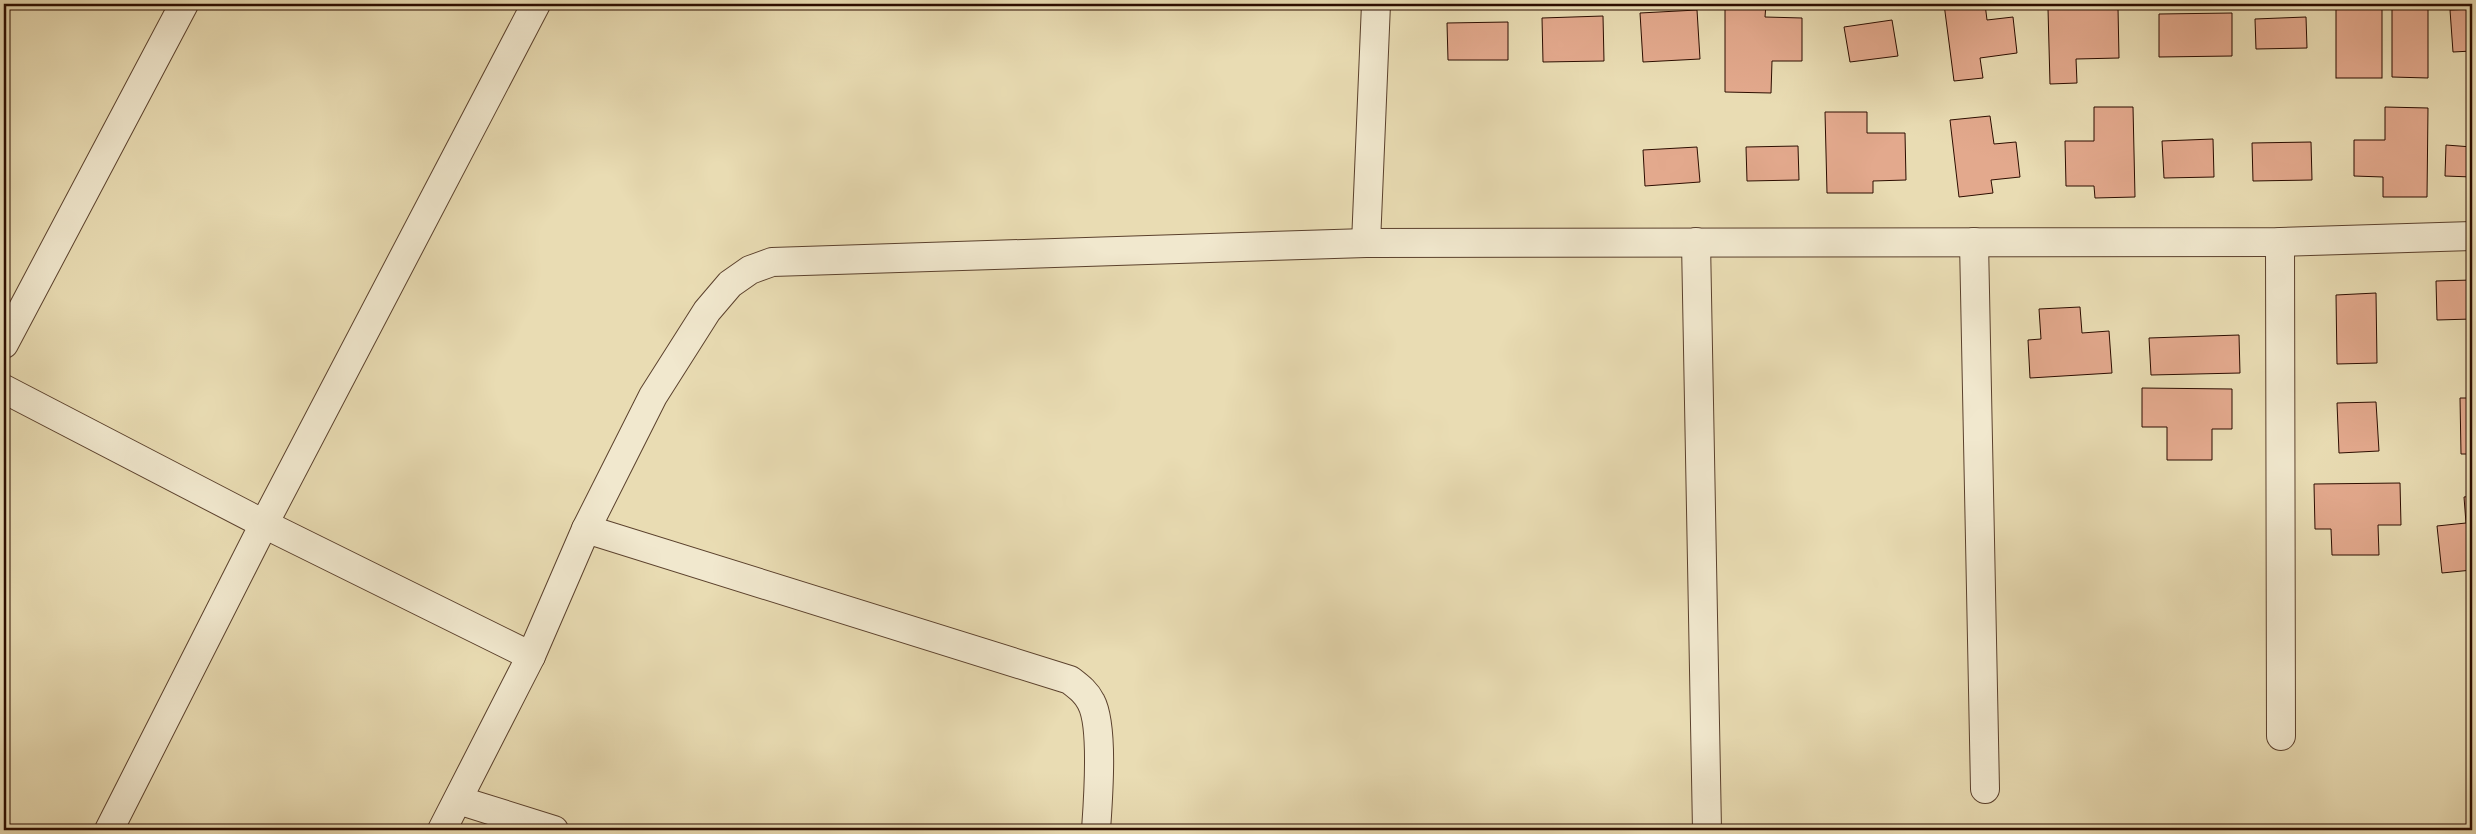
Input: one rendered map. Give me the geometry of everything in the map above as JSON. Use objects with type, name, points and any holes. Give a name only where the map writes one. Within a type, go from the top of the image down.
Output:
[{"type":"street","points":[[4,344],[184,4]]},
{"type":"street","points":[[109,830],[264,524],[536,4]]},
{"type":"street","points":[[1366,243],[1376,4]]},
{"type":"street","points":[[442,830],[531,656],[586,529],[653,396],[707,311],[730,284],[757,267],[772,262],[1366,243],[2280,242],[2472,236]]},
{"type":"street","points":[[1696,242],[1707,830]]},
{"type":"street","points":[[1974,242],[1985,790]]},
{"type":"street","points":[[2280,242],[2282,736]]},
{"type":"street","points":[[4,389],[264,524],[531,656]]},
{"type":"street","points":[[586,529],[1070,680],[1083,690],[1096,716],[1099,773],[1096,830]]},
{"type":"street","points":[[458,800],[554,830]]},
{"type":"building","points":[[1725,4],[1766,4],[1765,17],[1802,18],[1802,61],[1772,61],[1771,93],[1725,92]]},
{"type":"building","points":[[1944,4],[1985,4],[1987,20],[2013,17],[2017,53],[1980,58],[1983,78],[1954,81]]},
{"type":"building","points":[[2336,4],[2382,4],[2382,78],[2336,78]]},
{"type":"building","points":[[2392,4],[2428,4],[2428,78],[2392,77]]},
{"type":"building","points":[[2118,8],[2119,58],[2076,59],[2077,83],[2050,84],[2048,9]]},
{"type":"building","points":[[2472,9],[2472,51],[2453,52],[2450,10]]},
{"type":"building","points":[[1697,10],[1700,59],[1643,62],[1640,13]]},
{"type":"building","points":[[2232,13],[2232,56],[2159,57],[2159,14]]},
{"type":"building","points":[[1603,16],[1604,61],[1543,62],[1542,18]]},
{"type":"building","points":[[2306,17],[2307,48],[2256,49],[2255,19]]},
{"type":"building","points":[[1892,20],[1898,56],[1850,62],[1844,27]]},
{"type":"building","points":[[1508,22],[1508,60],[1448,60],[1447,23]]},
{"type":"building","points":[[2094,107],[2133,107],[2135,197],[2095,198],[2094,186],[2066,186],[2065,141],[2094,141]]},
{"type":"building","points":[[2385,107],[2428,108],[2427,197],[2383,197],[2383,177],[2354,176],[2354,140],[2385,140]]},
{"type":"building","points":[[1825,112],[1867,112],[1867,133],[1905,133],[1906,180],[1873,181],[1873,193],[1827,193]]},
{"type":"building","points":[[1990,116],[1994,144],[2016,142],[2020,177],[1991,180],[1993,193],[1959,197],[1950,120]]},
{"type":"building","points":[[2213,139],[2214,177],[2164,178],[2162,141]]},
{"type":"building","points":[[2311,142],[2312,180],[2253,181],[2252,143]]},
{"type":"building","points":[[2446,145],[2472,147],[2472,177],[2445,176]]},
{"type":"building","points":[[1798,146],[1799,180],[1747,181],[1746,147]]},
{"type":"building","points":[[1697,147],[1700,182],[1645,186],[1643,150]]},
{"type":"building","points":[[2472,280],[2472,319],[2437,320],[2436,281]]},
{"type":"building","points":[[2376,293],[2377,363],[2337,364],[2336,295]]},
{"type":"building","points":[[2080,307],[2082,333],[2109,331],[2112,373],[2030,378],[2028,340],[2041,339],[2039,309]]},
{"type":"building","points":[[2239,335],[2240,373],[2151,375],[2149,338]]},
{"type":"building","points":[[2142,388],[2232,389],[2232,429],[2212,429],[2212,460],[2167,460],[2167,427],[2142,427]]},
{"type":"building","points":[[2460,398],[2472,398],[2472,454],[2461,454]]},
{"type":"building","points":[[2376,402],[2379,451],[2339,453],[2337,403]]},
{"type":"building","points":[[2400,483],[2401,525],[2378,525],[2379,555],[2332,555],[2331,529],[2315,529],[2314,484]]},
{"type":"building","points":[[2472,496],[2472,570],[2442,573],[2437,526],[2466,523],[2464,497]]}]
